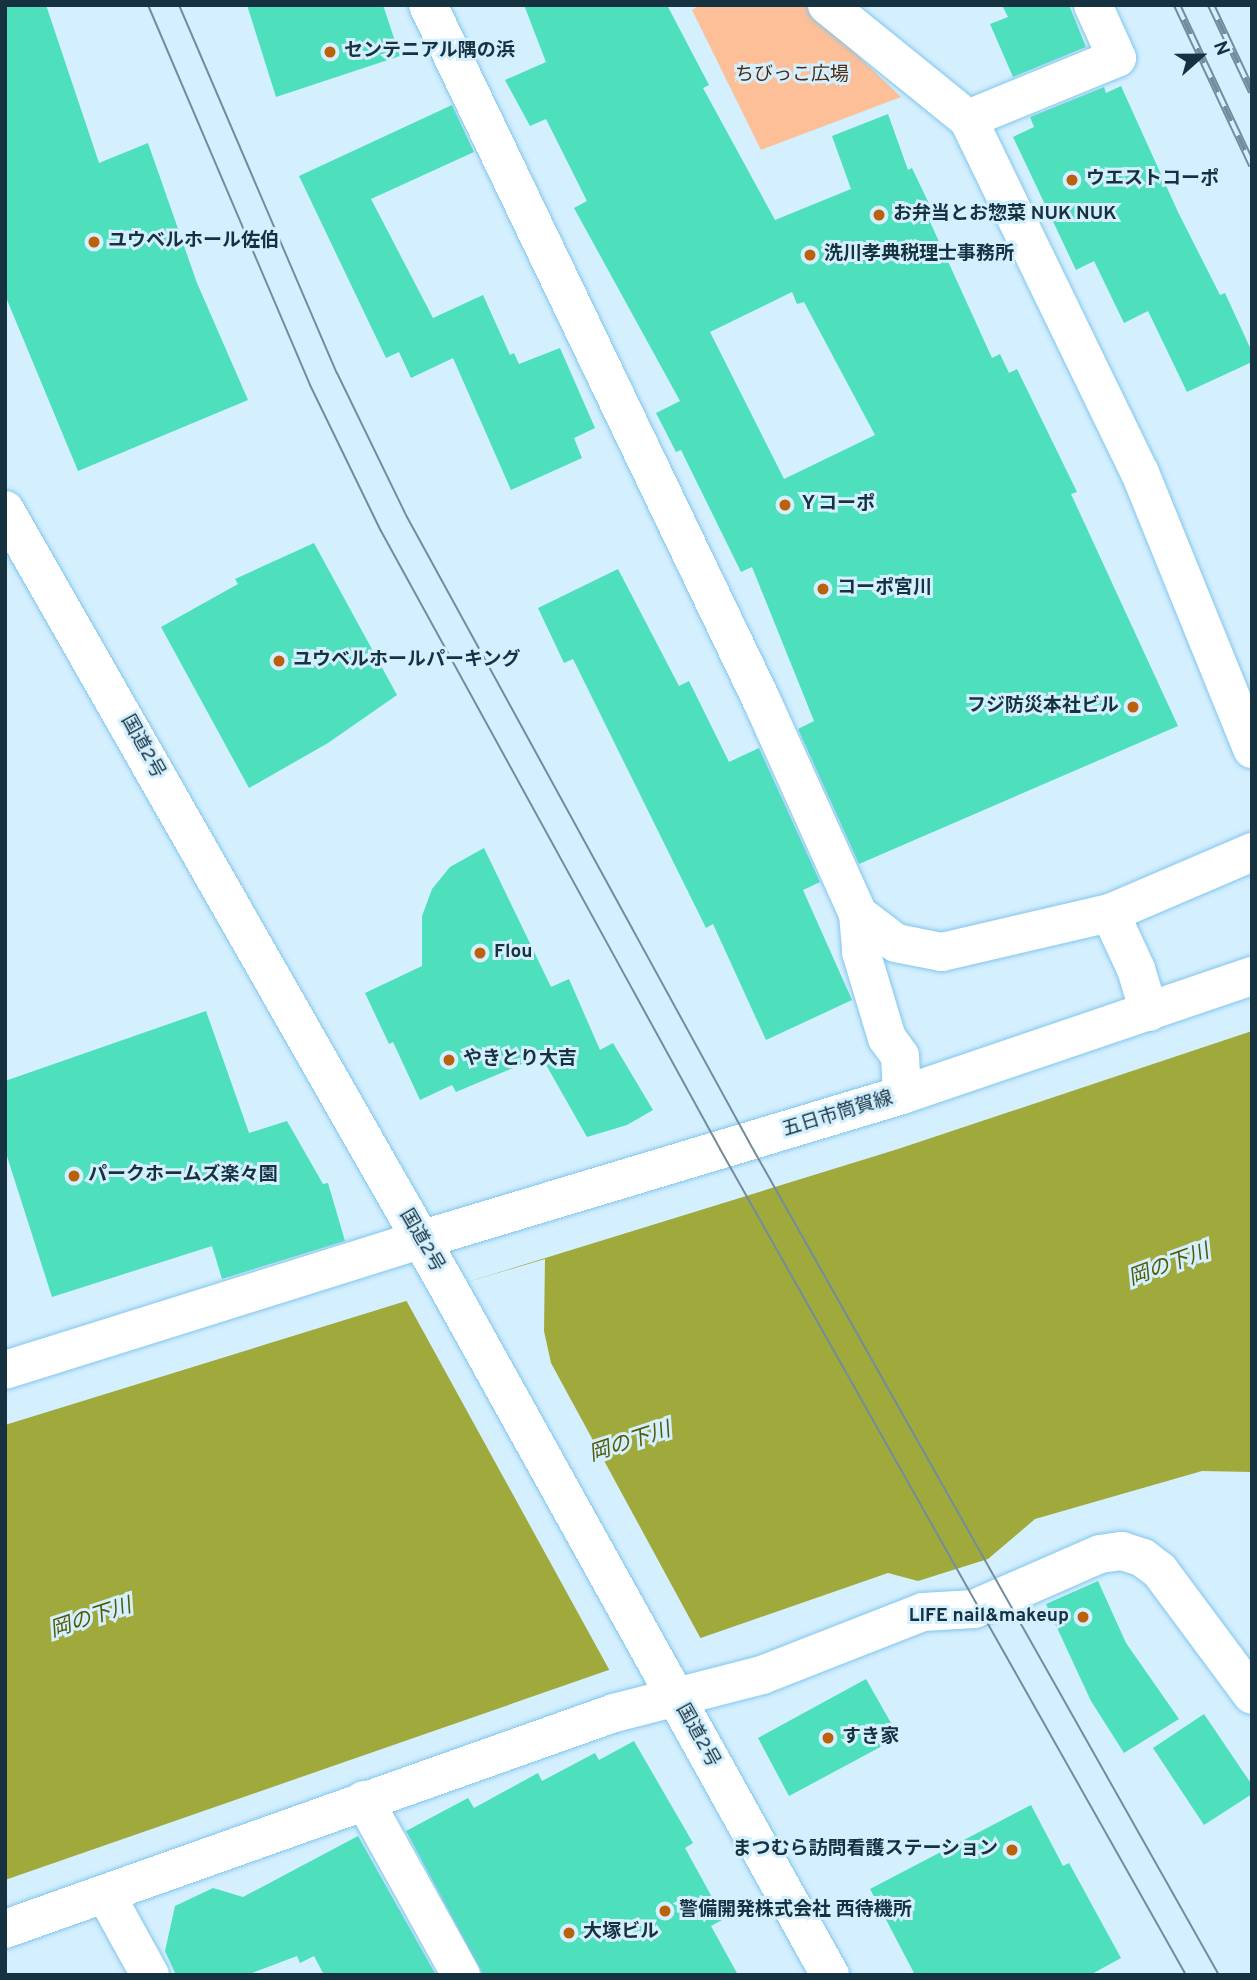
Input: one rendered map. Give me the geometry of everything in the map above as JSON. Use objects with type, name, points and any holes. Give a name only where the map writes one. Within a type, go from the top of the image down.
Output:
[{"type":"main road","points":[[428,5],[761,699],[858,914],[861,952],[887,1038],[900,1056],[902,1096]]},
{"type":"main road","points":[[828,5],[968,119],[1140,473],[1252,749]]},
{"type":"main road","points":[[968,119],[1117,58],[1093,5]]},
{"type":"main road","name":"国道2号","points":[[5,510],[448,1287],[830,1975]]},
{"type":"main road","points":[[858,914],[896,943],[942,952],[1110,912],[1252,852]]},
{"type":"main road","points":[[1110,912],[1136,969],[1149,1012]]},
{"type":"main road","name":"五日市筒賀線","points":[[5,1370],[419,1240],[902,1096],[1252,976]]},
{"type":"main road","points":[[5,1929],[614,1713],[667,1681],[762,1675],[923,1612],[974,1609],[1076,1564],[1122,1551],[1143,1558],[1160,1571],[1252,1695]]},
{"type":"main road","points":[[364,1800],[461,1975]]},
{"type":"main road","points":[[106,1895],[150,1975]]},
{"type":"green space","name":"ちびっこ広場","points":[[699,5],[805,5],[901,97],[761,150],[692,10]]},
{"type":"water","name":"岡の下川","points":[[1252,1031],[1252,1472],[1202,1471],[1035,1519],[988,1559],[918,1581],[888,1573],[5,1880],[5,1425],[898,1149]]},
{"type":"pier","points":[[545,1259],[544,1331],[551,1363],[702,1641],[611,1673],[406,1300]]},
{"type":"building","points":[[5,5],[46,5],[99,163],[148,143],[197,283],[248,400],[78,471],[5,295]]},
{"type":"building","name":"センテニアル隅の浜","points":[[247,5],[383,5],[400,56],[276,97]]},
{"type":"building","points":[[524,5],[667,5],[709,85],[703,88],[775,220],[851,189],[832,136],[888,114],[908,170],[912,168],[932,210],[926,213],[992,358],[1000,354],[1009,373],[1017,369],[1077,492],[1071,494],[1178,726],[859,864],[798,729],[814,721],[752,567],[741,572],[681,450],[676,452],[656,413],[680,401],[574,208],[587,201],[546,119],[530,126],[505,80],[546,62]],"holes":[[[792,292],[797,304],[804,302],[875,435],[784,479],[710,332]]]},
{"type":"building","points":[[1002,5],[1069,5],[1086,47],[1013,77],[990,24],[1008,17]]},
{"type":"building","points":[[1121,86],[1178,212],[1220,295],[1225,293],[1252,352],[1252,362],[1187,392],[1148,311],[1124,323],[1094,261],[1076,270],[1013,137],[1034,127],[1030,117],[1104,87],[1106,93]]},
{"type":"building","points":[[452,105],[474,152],[371,199],[433,318],[483,295],[510,355],[514,353],[519,364],[560,348],[595,428],[574,438],[582,458],[511,490],[453,358],[411,378],[399,352],[386,358],[299,176]]},
{"type":"building","name":"ユウベルホールパーキング","points":[[314,543],[397,695],[328,743],[249,788],[161,627],[238,584],[235,579]]},
{"type":"building","points":[[618,569],[679,686],[689,681],[729,762],[759,748],[820,882],[803,890],[852,1000],[766,1040],[713,924],[706,928],[573,659],[564,663],[538,608]]},
{"type":"building","points":[[484,848],[551,987],[569,979],[600,1050],[613,1043],[653,1110],[627,1125],[587,1137],[541,1056],[456,1092],[452,1085],[420,1100],[393,1042],[389,1044],[365,993],[422,966],[422,916],[432,889],[450,867]]},
{"type":"building","points":[[206,1011],[249,1133],[287,1121],[323,1184],[328,1183],[345,1241],[222,1279],[212,1246],[52,1297],[5,1150],[5,1081]]},
{"type":"building","points":[[1098,1581],[1126,1643],[1179,1719],[1124,1753],[1091,1701],[1046,1604]]},
{"type":"building","name":"すき家","points":[[866,1679],[899,1737],[789,1796],[758,1738]]},
{"type":"building","points":[[1204,1714],[1252,1785],[1252,1794],[1204,1825],[1153,1748]]},
{"type":"building","points":[[634,1741],[693,1843],[685,1848],[724,1919],[711,1926],[738,1975],[483,1975],[406,1831],[468,1798],[474,1808],[538,1773],[542,1781],[595,1753],[599,1760]]},
{"type":"building","points":[[1031,1805],[1063,1866],[1069,1863],[1121,1958],[1090,1975],[915,1975],[870,1889]]},
{"type":"building","points":[[358,1836],[436,1975],[324,1975],[314,1956],[300,1963],[297,1956],[247,1975],[176,1975],[165,1951],[175,1906],[213,1888],[243,1897]]},
{"type":"tram line","points":[[148,5],[310,385],[381,531],[720,1149],[1186,1975]]},
{"type":"tram line","points":[[179,5],[337,373],[407,517],[749,1142],[1219,1975]]},
{"type":"railway","points":[[1177,5],[1252,165]]},
{"type":"railway","points":[[1211,5],[1252,92]]},
{"type":"place","name":"センテニアル隅の浜","points":[[330,52]]},
{"type":"place","name":"ウエストコーポ","points":[[1072,180]]},
{"type":"place","name":"お弁当とお惣菜 NUK NUK","points":[[879,215]]},
{"type":"place","name":"ユウベルホール佐伯","points":[[94,242]]},
{"type":"place","name":"洗川孝典税理士事務所","points":[[810,255]]},
{"type":"place","name":"Ｙコーポ","points":[[785,505]]},
{"type":"place","name":"コーポ宮川","points":[[823,589]]},
{"type":"place","name":"ユウベルホールパーキング","points":[[279,661]]},
{"type":"place","name":"フジ防災本社ビル","points":[[1133,707]]},
{"type":"place","name":"Flou","points":[[480,953]]},
{"type":"place","name":"やきとり大吉","points":[[449,1060]]},
{"type":"place","name":"パークホームズ楽々園","points":[[74,1176]]},
{"type":"place","name":"LIFE nail&makeup","points":[[1083,1617]]},
{"type":"place","name":"すき家","points":[[828,1738]]},
{"type":"place","name":"まつむら訪問看護ステーション","points":[[1012,1850]]},
{"type":"place","name":"警備開発株式会社 西待機所","points":[[665,1911]]},
{"type":"place","name":"大塚ビル","points":[[569,1933]]}]
